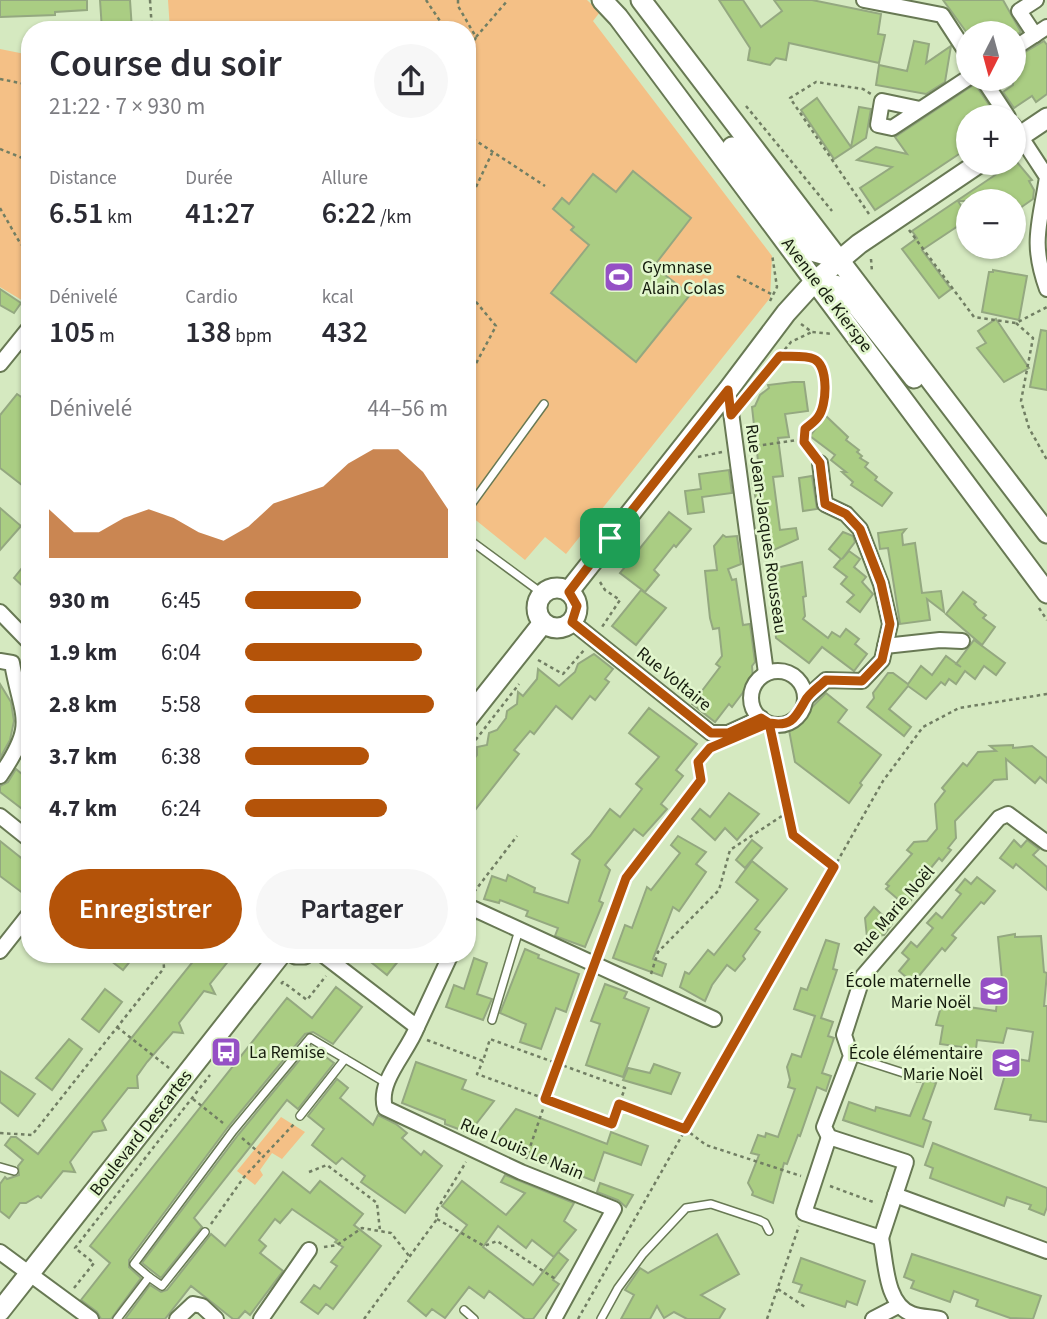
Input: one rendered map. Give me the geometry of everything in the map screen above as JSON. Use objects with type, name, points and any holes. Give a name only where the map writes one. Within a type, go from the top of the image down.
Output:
[{"type":"main road","name":"Avenue de Kierspe","points":[[602,0],[816,280],[1047,593]]},
{"type":"main road","name":"Avenue de Kierspe","points":[[641,0],[1047,533]]},
{"type":"main road","points":[[681,101],[729,143],[812,251],[840,259]]},
{"type":"main road","points":[[1026,129],[1047,118]]},
{"type":"main road","points":[[569,592],[786,313],[816,280],[898,216],[961,175]]},
{"type":"main road","points":[[816,280],[842,287],[932,400],[975,438]]},
{"type":"main road","points":[[553,589],[569,592],[577,606],[572,622],[561,628],[543,623],[537,606],[543,594],[553,589]]},
{"type":"main road","points":[[476,708],[543,623]]},
{"type":"main road","name":"Boulevard Descartes","points":[[0,1311],[274,963]]},
{"type":"street","points":[[864,0],[903,4],[942,15],[956,37]]},
{"type":"street","points":[[1026,41],[1041,31],[1019,11],[1036,0]]},
{"type":"street","points":[[920,109],[882,101],[878,125],[892,128],[956,86]]},
{"type":"street","points":[[1026,148],[1047,177],[1036,230],[1037,258],[1047,289]]},
{"type":"street","points":[[0,364],[21,338]]},
{"type":"street","name":"Rue Jean-Jacques Rousseau","points":[[728,390],[766,673]]},
{"type":"street","points":[[805,699],[826,680],[862,681],[882,660],[890,624],[881,583],[860,529],[846,514],[825,504],[820,463]]},
{"type":"street","points":[[0,612],[21,634]]},
{"type":"street","name":"Rue Voltaire","points":[[572,622],[711,733],[728,733],[765,721]]},
{"type":"street","points":[[885,646],[940,640],[962,641]]},
{"type":"street","points":[[21,650],[6,662],[21,704]]},
{"type":"street","points":[[777,671],[794,676],[804,690],[805,699],[802,710],[789,723],[765,721],[752,705],[751,696],[759,679],[766,673],[777,671]]},
{"type":"street","points":[[0,776],[21,738]]},
{"type":"street","name":"Rue Marie Noël","points":[[804,1213],[829,1137],[824,1127],[851,1056],[844,1035],[863,976],[999,818],[1009,814],[1047,843]]},
{"type":"street","points":[[0,816],[21,833]]},
{"type":"street","points":[[476,915],[520,929],[714,1019]]},
{"type":"street","points":[[0,951],[21,924]]},
{"type":"street","points":[[387,1084],[416,1031],[447,963]]},
{"type":"street","points":[[334,965],[416,1031]]},
{"type":"street","name":"Rue Louis Le Nain","points":[[387,1084],[382,1097],[385,1108],[472,1150],[614,1209],[554,1319]]},
{"type":"street","points":[[829,1137],[906,1162],[881,1238],[892,1293],[898,1306],[911,1314],[940,1319]]},
{"type":"street","points":[[893,1202],[1047,1251]]},
{"type":"street","points":[[804,1213],[881,1238]]},
{"type":"street","points":[[261,1319],[309,1250]]},
{"type":"street","points":[[0,1252],[91,1319]]},
{"type":"street","points":[[177,1319],[193,1304],[202,1306],[216,1319]]},
{"type":"street","points":[[873,1319],[898,1306]]},
{"type":"lane","points":[[476,498],[544,404]]},
{"type":"lane","points":[[476,545],[543,594]]},
{"type":"lane","points":[[492,1020],[520,929]]},
{"type":"lane","points":[[205,1233],[162,1286],[134,1264],[233,1131],[310,1038],[387,1084]]},
{"type":"lane","points":[[851,1056],[919,1078]]},
{"type":"lane","points":[[300,1116],[345,1059]]},
{"type":"lane","points":[[0,1167],[14,1171]]},
{"type":"lane","points":[[601,1319],[618,1288],[643,1254],[686,1208],[711,1203],[759,1220],[765,1223],[769,1231]]},
{"type":"lane","points":[[117,1319],[149,1277]]},
{"type":"lane","points":[[464,1310],[474,1319]]},
{"type":"path","points":[[150,0],[151,21]]},
{"type":"path","points":[[426,0],[440,21]]},
{"type":"path","points":[[458,0],[458,6],[467,21]]},
{"type":"path","points":[[477,37],[508,0]]},
{"type":"path","points":[[0,79],[21,83]]},
{"type":"path","points":[[880,230],[790,98],[817,82],[863,89],[882,101]]},
{"type":"path","points":[[476,141],[545,186]]},
{"type":"path","points":[[0,149],[21,157]]},
{"type":"path","points":[[476,187],[492,153]]},
{"type":"path","points":[[0,208],[21,244]]},
{"type":"path","points":[[898,216],[974,317],[1016,323],[1033,338],[1021,401],[1029,428],[1047,460]]},
{"type":"path","points":[[769,244],[777,287],[770,301]]},
{"type":"path","points":[[737,276],[773,295]]},
{"type":"path","points":[[476,303],[496,326],[476,364]]},
{"type":"path","points":[[1016,323],[1047,307]]},
{"type":"path","points":[[799,322],[812,332]]},
{"type":"path","points":[[755,385],[791,342],[812,332],[833,334]]},
{"type":"path","points":[[780,356],[813,359],[821,366],[825,383],[822,410],[818,418],[805,429],[804,442],[820,463]]},
{"type":"path","points":[[698,457],[706,446]]},
{"type":"path","points":[[531,668],[540,658],[563,674],[594,638],[620,600],[605,590],[600,582]]},
{"type":"path","points":[[476,739],[523,679]]},
{"type":"path","points":[[578,1319],[883,781],[923,727],[959,708],[1047,694]]},
{"type":"path","points":[[765,721],[793,835],[834,867]]},
{"type":"path","points":[[522,1172],[593,963],[626,878],[701,780],[698,762],[710,748],[722,743]]},
{"type":"path","points":[[646,988],[658,952],[719,890],[730,850],[788,812]]},
{"type":"path","points":[[476,890],[516,836]]},
{"type":"path","points":[[0,1133],[32,1135],[164,968],[164,963]]},
{"type":"path","points":[[275,993],[283,982],[307,999],[334,965]]},
{"type":"path","points":[[117,1027],[183,1079]]},
{"type":"path","points":[[416,1031],[483,1061]]},
{"type":"path","points":[[490,1039],[625,1088],[612,1124],[477,1074],[483,1061],[490,1039]]},
{"type":"path","points":[[66,1299],[94,1263],[75,1248],[217,1066]]},
{"type":"path","points":[[192,1098],[263,1157]]},
{"type":"path","points":[[619,1104],[685,1129],[706,1146],[893,1202]]},
{"type":"path","points":[[205,1233],[244,1177],[300,1116]]},
{"type":"path","points":[[364,1319],[437,1219],[436,1211],[472,1150]]},
{"type":"path","points":[[310,1172],[327,1165],[377,1203],[380,1231]]},
{"type":"path","points":[[767,1319],[804,1213]]},
{"type":"path","points":[[437,1219],[484,1246],[497,1241],[570,1289]]},
{"type":"path","points":[[309,1250],[337,1245],[362,1228],[391,1233],[409,1256]]},
{"type":"path","points":[[778,1289],[805,1307]]},
{"type":"shaded area","name":"Gymnase Alain Colas","points":[[168,0],[587,0],[600,12],[593,21],[772,256],[770,298],[566,554],[545,537],[525,560],[476,520],[476,21],[169,21]]},
{"type":"shaded area","points":[[0,49],[21,53],[21,300],[0,287]]},
{"type":"shaded area","points":[[281,1117],[305,1132],[282,1159],[272,1153],[260,1170],[263,1175],[255,1185],[237,1171]]},
{"type":"building","points":[[0,0],[87,0],[87,10],[55,12],[55,15],[0,17]]},
{"type":"building","points":[[100,0],[130,0],[131,21],[101,21]]},
{"type":"building","points":[[719,0],[743,0],[761,27],[782,11],[774,0],[812,0],[881,14],[878,34],[885,35],[879,63],[789,43],[786,60],[776,58],[770,65],[748,60],[750,48]]},
{"type":"building","points":[[943,0],[1003,0],[1015,21],[958,21]]},
{"type":"building","points":[[914,41],[929,44],[926,63],[951,46],[945,82],[926,94],[876,85],[879,65],[907,71]]},
{"type":"building","points":[[1044,41],[1047,45],[1047,94],[1036,102],[1032,96],[1018,105],[1012,105],[1003,92],[1026,91],[1026,51]]},
{"type":"building","points":[[964,91],[980,91],[989,105],[956,105],[956,156],[875,210],[860,188],[892,167],[857,160],[876,147],[907,154],[895,137]]},
{"type":"building","points":[[817,98],[851,147],[859,107],[871,109],[866,138],[834,159],[801,110]]},
{"type":"building","points":[[633,171],[691,218],[654,266],[690,295],[636,362],[551,293],[589,245],[571,230],[574,227],[553,209],[562,198],[569,204],[593,174],[616,192]]},
{"type":"building","points":[[1026,173],[1032,180],[1029,181],[1034,190],[1033,199],[1026,204],[1026,189],[974,189],[995,175],[1026,175]]},
{"type":"building","points":[[956,201],[956,227],[922,250],[951,289],[939,298],[902,249],[917,238],[912,231]]},
{"type":"building","points":[[993,270],[1027,276],[1019,320],[982,312],[989,272]]},
{"type":"building","points":[[0,289],[21,303],[14,313],[0,305]]},
{"type":"building","points":[[996,319],[1029,368],[1004,382],[977,348],[986,343],[978,331]]},
{"type":"building","points":[[1041,330],[1047,331],[1047,390],[1030,387]]},
{"type":"building","points":[[804,382],[808,411],[785,414],[789,437],[778,438],[783,476],[773,477],[780,530],[796,528],[798,539],[765,554],[763,510],[758,510],[752,480],[760,479],[752,407],[769,388],[768,385]]},
{"type":"building","points":[[17,394],[21,397],[21,484],[0,468],[0,415]]},
{"type":"building","points":[[826,416],[848,437],[846,440],[859,450],[857,452],[862,456],[860,458],[868,463],[865,467],[877,477],[875,480],[892,493],[882,506],[851,485],[853,482],[842,472],[846,472],[831,460],[835,455],[810,436]]},
{"type":"building","points":[[729,470],[732,493],[702,497],[704,512],[688,514],[685,491],[701,489],[699,474]]},
{"type":"building","points":[[812,476],[817,509],[803,511],[799,478]]},
{"type":"building","points":[[0,508],[21,526],[0,550]]},
{"type":"building","points":[[669,512],[691,529],[654,570],[659,575],[645,592],[620,573]]},
{"type":"building","points":[[906,529],[902,534],[903,545],[915,543],[922,593],[941,591],[944,612],[927,599],[930,620],[900,624],[888,548],[880,549],[878,533]]},
{"type":"building","points":[[843,532],[853,536],[855,542],[842,559],[849,551],[860,559],[854,567],[866,577],[862,582],[873,594],[860,612],[847,602],[854,595],[841,584],[847,577],[834,567],[841,559],[829,549]]},
{"type":"building","points":[[723,535],[737,536],[741,564],[728,569],[732,580],[736,579],[743,625],[750,624],[755,662],[752,666],[753,679],[732,707],[729,704],[715,722],[692,704],[720,667],[716,664],[722,656],[719,628],[713,629],[710,618],[705,571],[717,570],[714,546]]},
{"type":"building","points":[[802,562],[806,596],[803,597],[803,619],[828,638],[832,632],[840,637],[846,629],[859,639],[855,644],[867,654],[854,671],[822,647],[809,663],[776,638],[772,601],[776,600],[772,569]]},
{"type":"building","points":[[21,569],[21,585],[14,578]]},
{"type":"building","points":[[641,590],[666,608],[636,645],[612,626]]},
{"type":"building","points":[[963,592],[976,602],[974,604],[986,615],[983,618],[995,627],[982,645],[946,614]]},
{"type":"building","points":[[974,640],[1005,663],[996,675],[984,666],[975,679],[965,671],[956,684],[949,679],[945,685],[941,682],[926,699],[908,686],[889,709],[911,727],[904,736],[867,707],[874,698],[873,693],[888,673],[893,673],[908,684],[921,666],[932,675],[946,656],[956,664]]},
{"type":"building","points":[[594,654],[613,669],[605,679],[609,682],[595,700],[590,696],[572,719],[556,706],[534,734],[530,731],[514,750],[519,754],[476,809],[477,747],[487,745],[489,733],[497,730],[506,718],[507,711],[517,704],[518,692],[523,696],[537,679],[538,669],[559,686],[575,672],[578,664]]},
{"type":"building","points":[[0,684],[11,702],[14,721],[10,740],[0,758]]},
{"type":"building","points":[[826,693],[847,710],[838,722],[881,755],[849,803],[795,762],[789,730]]},
{"type":"building","points":[[649,708],[697,744],[676,770],[683,776],[661,804],[667,809],[643,836],[634,829],[605,865],[610,870],[599,901],[603,903],[585,947],[555,936],[558,928],[526,916],[528,911],[500,900],[499,903],[484,899],[492,876],[506,881],[508,875],[535,888],[534,892],[568,903],[580,860],[572,854],[590,836],[610,809],[620,817],[642,789],[636,784],[659,757],[629,733]]},
{"type":"building","points":[[1013,745],[1013,748],[1032,746],[1047,758],[1047,783],[1040,777],[1035,783],[1006,759],[1007,779],[994,780],[955,821],[956,838],[948,848],[951,850],[942,861],[939,858],[921,880],[925,884],[906,906],[886,889],[889,886],[886,884],[912,854],[907,850],[914,842],[927,841],[937,829],[935,804],[945,791],[942,788],[963,763],[967,766],[978,752],[996,751],[990,746]]},
{"type":"building","points":[[16,769],[21,773],[21,808],[0,792],[0,786],[8,782]]},
{"type":"building","points":[[729,793],[759,814],[737,840],[725,828],[715,840],[692,819],[700,809],[710,817]]},
{"type":"building","points":[[678,836],[706,852],[696,864],[706,872],[679,911],[673,907],[653,959],[666,964],[662,976],[613,958],[625,925],[632,928],[647,887],[651,890],[680,853],[671,845]]},
{"type":"building","points":[[752,840],[762,848],[745,868],[736,860]]},
{"type":"building","points":[[1014,840],[1021,847],[1027,840],[1039,849],[1033,855],[1047,867],[1047,890],[1016,864],[1013,868],[1000,858]]},
{"type":"building","points":[[0,841],[21,858],[21,892],[0,876]]},
{"type":"building","points":[[752,861],[787,889],[755,929],[760,932],[743,956],[745,959],[735,971],[727,965],[712,985],[705,1001],[680,987],[685,972],[689,974],[708,950],[714,955],[758,900],[736,882]]},
{"type":"building","points":[[977,877],[995,891],[984,904],[981,902],[952,935],[956,938],[945,951],[942,948],[913,983],[899,971],[909,959],[902,953],[911,942],[917,947],[933,928],[927,923],[936,913],[942,918],[961,894],[956,890],[965,879],[971,884]]},
{"type":"building","points":[[874,907],[892,924],[884,935],[867,937],[865,918]]},
{"type":"building","points":[[1015,934],[1015,937],[1041,936],[1044,972],[1047,973],[1044,1006],[1047,1006],[1047,1122],[1030,1120],[1031,1115],[995,1109],[1005,1075],[999,1075],[1001,1056],[1029,1061],[1033,1032],[1007,1028],[1003,1043],[977,1040],[976,1049],[940,1044],[943,1026],[936,1025],[942,1003],[996,1011],[998,990],[1003,990],[998,937]]},
{"type":"building","points":[[826,940],[839,944],[833,969],[837,970],[821,1018],[833,1022],[828,1036],[834,1038],[822,1073],[831,1076],[826,1091],[817,1087],[800,1136],[798,1135],[787,1164],[784,1163],[773,1203],[752,1195],[748,1183],[759,1155],[751,1153],[758,1135],[765,1137],[766,1133],[778,1137],[795,1089],[788,1087],[790,1080],[787,1067],[792,1054],[801,1057],[815,1016],[794,1009],[801,988],[807,990]]},
{"type":"building","points":[[525,949],[539,955],[538,958],[579,974],[566,1012],[556,1008],[541,1049],[520,1042],[526,1024],[500,1013]]},
{"type":"building","points":[[476,959],[487,963],[477,994],[492,999],[483,1020],[446,1007],[454,985],[464,989]]},
{"type":"building","points":[[114,963],[129,963],[123,970]]},
{"type":"building","points":[[192,963],[227,963],[210,984],[215,994],[204,991],[179,1023],[183,1033],[173,1032],[137,1076],[138,1088],[128,1088],[102,1121],[106,1130],[93,1132],[70,1162],[75,1172],[63,1171],[41,1198],[38,1196],[26,1203],[20,1203],[9,1218],[0,1211],[0,1184],[5,1177],[7,1179],[19,1175],[18,1166],[23,1160],[5,1145],[11,1137],[16,1137],[38,1154]]},
{"type":"building","points":[[372,963],[397,963],[387,975]]},
{"type":"building","points":[[605,984],[627,992],[624,998],[649,1008],[623,1077],[586,1065],[600,1024],[591,1021]]},
{"type":"building","points":[[336,987],[362,1007],[333,1044],[313,1032],[305,1034],[228,1127],[129,1260],[129,1267],[141,1278],[111,1319],[101,1319],[97,1312],[81,1300],[110,1263],[90,1246],[287,998],[312,1018]]},
{"type":"building","points":[[105,989],[122,1002],[99,1032],[82,1019]]},
{"type":"building","points":[[69,1039],[82,1049],[52,1090],[36,1078]]},
{"type":"building","points":[[311,1046],[334,1063],[298,1109],[287,1100],[194,1218],[202,1227],[161,1278],[142,1263],[238,1135]]},
{"type":"building","points":[[416,1062],[466,1080],[462,1089],[494,1101],[469,1133],[402,1103]]},
{"type":"building","points":[[654,1064],[680,1073],[671,1094],[623,1080],[628,1068],[650,1073]]},
{"type":"building","points":[[0,1071],[35,1094],[18,1116],[0,1102]]},
{"type":"building","points":[[337,1079],[348,1088],[340,1098],[373,1125],[378,1115],[396,1124],[407,1133],[402,1138],[421,1155],[424,1151],[442,1166],[405,1213],[361,1182],[365,1176],[342,1158],[336,1164],[312,1145],[324,1129],[308,1116]]},
{"type":"building","points":[[925,1079],[936,1083],[923,1119],[931,1122],[923,1147],[843,1120],[849,1102],[875,1111],[876,1107],[910,1116]]},
{"type":"building","points":[[516,1109],[607,1144],[611,1132],[648,1146],[641,1165],[604,1152],[594,1181],[491,1141]]},
{"type":"building","points":[[933,1143],[1047,1188],[1044,1215],[1029,1209],[1031,1205],[1007,1197],[1004,1206],[930,1178],[933,1168],[925,1165]]},
{"type":"building","points":[[283,1172],[310,1193],[320,1181],[363,1214],[354,1225],[381,1246],[333,1309],[326,1304],[318,1314],[301,1302],[314,1285],[320,1289],[337,1266],[331,1262],[343,1247],[292,1209],[280,1223],[275,1219],[259,1240],[266,1246],[260,1253],[283,1271],[250,1315],[245,1311],[238,1319],[233,1319],[191,1286],[165,1319],[125,1319],[150,1285],[161,1292],[167,1290],[211,1234],[225,1246]]},
{"type":"building","points":[[505,1175],[574,1203],[564,1221],[576,1230],[558,1252],[568,1260],[553,1280],[559,1284],[533,1319],[525,1319],[489,1291],[484,1298],[469,1287],[445,1318],[432,1309],[426,1316],[408,1301],[467,1225],[442,1206],[462,1181],[506,1215],[525,1193],[501,1182]],"holes":[[[498,1226],[526,1248],[532,1240],[554,1257],[533,1285],[483,1247]]]},
{"type":"building","points":[[600,1183],[633,1195],[626,1207],[618,1200],[597,1192]]},
{"type":"building","points":[[717,1234],[739,1274],[701,1295],[725,1309],[719,1319],[687,1319],[674,1312],[664,1318],[657,1306],[650,1319],[621,1319],[634,1295],[625,1290],[640,1268],[648,1273]]},
{"type":"building","points":[[912,1254],[1041,1296],[1033,1319],[1010,1318],[976,1306],[978,1300],[954,1291],[950,1302],[911,1288],[914,1281],[904,1277]]},
{"type":"building","points":[[801,1258],[865,1281],[857,1305],[847,1301],[845,1307],[799,1292],[802,1285],[793,1282]]},
{"type":"place","name":"Gymnase Alain Colas","points":[[619,277]]},
{"type":"place","name":"École maternelle Marie Noël","points":[[994,991]]},
{"type":"place","name":"La Remise","points":[[226,1052]]},
{"type":"place","name":"École élémentaire Marie Noël","points":[[1006,1063]]},
{"type":"route","points":[[610,538],[569,592],[577,606],[572,622],[711,733],[728,733],[761,718],[769,723],[710,748],[698,762],[701,780],[626,878],[545,1099],[612,1124],[619,1104],[685,1129],[834,867],[793,835],[769,723],[789,723],[802,710],[805,699],[826,680],[862,681],[882,660],[890,624],[881,583],[860,529],[846,514],[825,504],[820,463],[804,442],[805,429],[818,418],[822,410],[825,383],[821,366],[813,359],[780,356],[731,415],[728,390],[610,538]]}]
